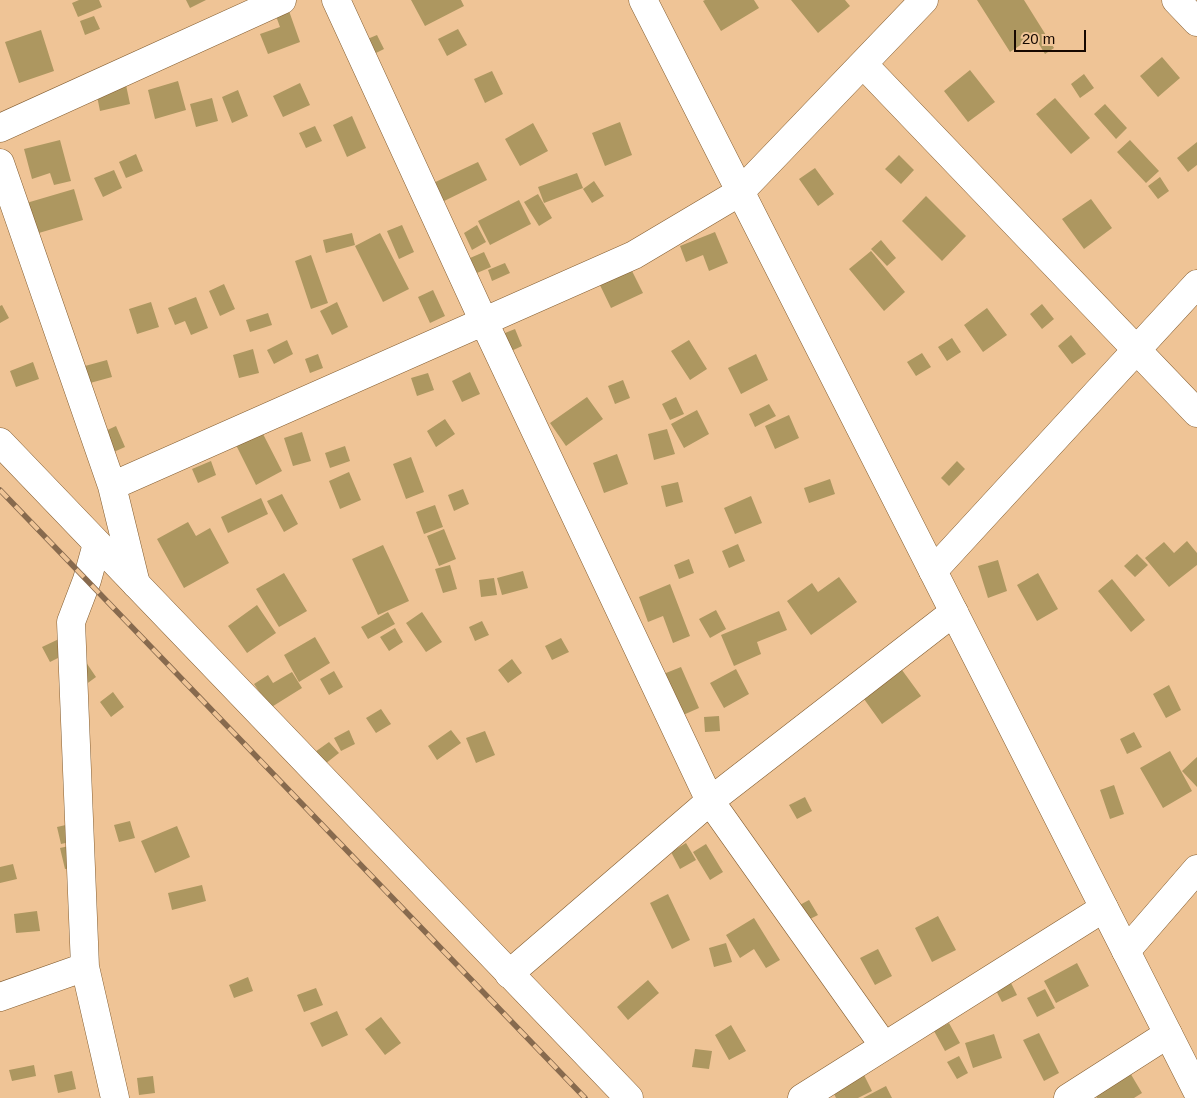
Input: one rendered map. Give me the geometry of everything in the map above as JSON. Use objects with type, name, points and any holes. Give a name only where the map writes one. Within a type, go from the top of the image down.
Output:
[{"type":"street","points":[[0,128],[282,0]]},
{"type":"street","points":[[336,0],[484,322],[710,800],[884,1046]]},
{"type":"street","points":[[643,0],[1197,1091]]},
{"type":"street","points":[[112,486],[634,255],[740,192],[924,0]]},
{"type":"street","points":[[1176,0],[1197,22]]},
{"type":"street","points":[[863,64],[1197,413]]},
{"type":"street","points":[[0,163],[112,486],[136,584]]},
{"type":"street","points":[[933,571],[1197,284]]},
{"type":"street","points":[[0,442],[508,974],[629,1098]]},
{"type":"street","points":[[97,544],[87,580],[71,622],[85,967],[115,1098]]},
{"type":"street","points":[[508,974],[710,800],[954,612]]},
{"type":"street","points":[[1126,950],[1197,869]]},
{"type":"street","points":[[802,1098],[1104,908]]},
{"type":"street","points":[[0,997],[85,967]]},
{"type":"street","points":[[1068,1098],[1168,1034]]},
{"type":"building","points":[[79,0],[99,0],[102,7],[78,17],[72,3]]},
{"type":"building","points":[[186,0],[206,0],[190,8]]},
{"type":"building","points":[[411,0],[461,0],[464,6],[425,26]]},
{"type":"building","points":[[754,0],[759,8],[721,31],[703,1]]},
{"type":"building","points":[[791,0],[845,0],[850,6],[818,33]]},
{"type":"building","points":[[977,0],[1024,0],[1054,48],[1045,54],[1034,36],[1010,52]]},
{"type":"building","points":[[289,11],[300,42],[268,54],[260,34],[280,27],[276,16]]},
{"type":"building","points":[[94,16],[100,29],[85,35],[80,21]]},
{"type":"building","points":[[458,29],[467,45],[447,56],[438,39]]},
{"type":"building","points":[[41,30],[54,71],[19,83],[5,42]]},
{"type":"building","points":[[377,35],[384,49],[372,55],[365,40]]},
{"type":"building","points":[[1162,57],[1180,78],[1158,97],[1140,76]]},
{"type":"building","points":[[970,70],[995,102],[968,122],[944,91]]},
{"type":"building","points":[[492,71],[503,94],[485,103],[474,79]]},
{"type":"building","points":[[1084,74],[1094,88],[1080,98],[1071,84]]},
{"type":"building","points":[[178,81],[186,110],[155,119],[148,90]]},
{"type":"building","points":[[300,83],[310,105],[283,117],[273,96]]},
{"type":"building","points":[[126,85],[130,104],[100,111],[96,91]]},
{"type":"building","points":[[238,90],[248,116],[232,123],[222,97]]},
{"type":"building","points":[[212,98],[218,121],[196,127],[190,104]]},
{"type":"building","points":[[1055,98],[1090,138],[1071,154],[1036,114]]},
{"type":"building","points":[[1105,104],[1127,128],[1116,139],[1094,114]]},
{"type":"building","points":[[352,116],[366,148],[347,157],[333,125]]},
{"type":"building","points":[[620,122],[632,155],[605,166],[592,133]]},
{"type":"building","points":[[533,123],[548,151],[520,166],[505,139]]},
{"type":"building","points":[[315,126],[322,141],[306,148],[299,133]]},
{"type":"building","points":[[60,140],[71,181],[54,185],[50,173],[32,179],[24,149]]},
{"type":"building","points":[[1130,140],[1159,171],[1146,183],[1117,152]]},
{"type":"building","points":[[1197,142],[1197,165],[1188,172],[1177,158]]},
{"type":"building","points":[[136,154],[143,171],[126,178],[119,162]]},
{"type":"building","points":[[899,155],[914,170],[901,184],[885,169]]},
{"type":"building","points":[[478,162],[487,180],[438,204],[429,185]]},
{"type":"building","points":[[815,168],[834,194],[818,206],[799,179]]},
{"type":"building","points":[[114,170],[122,188],[103,197],[94,178]]},
{"type":"building","points":[[577,173],[583,188],[544,203],[538,187]]},
{"type":"building","points":[[1160,177],[1169,191],[1158,199],[1148,186]]},
{"type":"building","points":[[594,181],[604,196],[592,203],[583,189]]},
{"type":"building","points":[[74,189],[83,220],[32,235],[23,204]]},
{"type":"building","points":[[538,194],[552,218],[539,226],[524,202]]},
{"type":"building","points":[[926,196],[966,236],[942,261],[902,221]]},
{"type":"building","points":[[1091,199],[1112,228],[1084,249],[1062,219]]},
{"type":"building","points":[[519,200],[531,224],[490,245],[478,221]]},
{"type":"building","points":[[402,225],[414,252],[399,259],[387,231]]},
{"type":"building","points":[[477,225],[486,242],[472,250],[464,233]]},
{"type":"building","points":[[715,232],[728,263],[709,271],[703,255],[686,262],[680,246]]},
{"type":"building","points":[[352,233],[355,245],[326,253],[323,240]]},
{"type":"building","points":[[380,233],[409,289],[383,302],[355,246]]},
{"type":"building","points":[[881,240],[896,258],[887,266],[871,249]]},
{"type":"building","points":[[871,251],[905,292],[884,311],[849,269]]},
{"type":"building","points":[[484,252],[491,267],[477,273],[470,258]]},
{"type":"building","points":[[311,255],[328,303],[311,309],[295,261]]},
{"type":"building","points":[[505,263],[510,273],[492,281],[488,270]]},
{"type":"building","points":[[629,265],[643,293],[611,308],[598,281]]},
{"type":"building","points":[[224,284],[235,309],[220,316],[209,291]]},
{"type":"building","points":[[433,290],[445,316],[430,323],[418,297]]},
{"type":"building","points":[[196,297],[208,328],[191,335],[185,321],[175,325],[168,308]]},
{"type":"building","points":[[151,302],[159,327],[137,334],[129,309]]},
{"type":"building","points":[[337,302],[348,327],[332,335],[320,311]]},
{"type":"building","points":[[1042,304],[1054,319],[1042,329],[1030,314]]},
{"type":"building","points":[[2,305],[9,318],[0,323],[0,306]]},
{"type":"building","points":[[987,308],[1007,335],[983,352],[964,325]]},
{"type":"building","points":[[268,313],[272,325],[250,332],[246,320]]},
{"type":"building","points":[[515,329],[522,346],[507,353],[500,335]]},
{"type":"building","points":[[1071,335],[1086,354],[1072,364],[1058,346]]},
{"type":"building","points":[[952,338],[961,352],[947,361],[938,347]]},
{"type":"building","points":[[287,340],[293,354],[274,364],[267,350]]},
{"type":"building","points":[[689,340],[707,369],[690,380],[671,351]]},
{"type":"building","points":[[253,349],[259,373],[239,378],[233,355]]},
{"type":"building","points":[[922,353],[931,367],[916,376],[907,362]]},
{"type":"building","points":[[318,354],[323,368],[310,373],[305,359]]},
{"type":"building","points":[[756,354],[768,380],[741,394],[728,368]]},
{"type":"building","points":[[107,360],[112,377],[90,383],[85,366]]},
{"type":"building","points":[[33,362],[39,379],[16,387],[10,371]]},
{"type":"building","points":[[470,372],[480,394],[462,402],[452,381]]},
{"type":"building","points":[[428,373],[434,390],[417,396],[411,378]]},
{"type":"building","points":[[623,380],[630,398],[615,404],[608,386]]},
{"type":"building","points":[[587,397],[603,419],[566,446],[550,423]]},
{"type":"building","points":[[676,397],[684,414],[670,420],[662,404]]},
{"type":"building","points":[[769,404],[776,416],[755,427],[749,414]]},
{"type":"building","points":[[697,410],[709,434],[684,448],[671,424]]},
{"type":"building","points":[[789,415],[799,438],[775,449],[765,426]]},
{"type":"building","points":[[445,419],[455,434],[436,447],[427,431]]},
{"type":"building","points":[[116,426],[125,447],[107,455],[99,434]]},
{"type":"building","points":[[667,429],[675,454],[654,460],[648,434]]},
{"type":"building","points":[[262,432],[282,471],[256,485],[236,445]]},
{"type":"building","points":[[302,432],[311,461],[293,466],[284,438]]},
{"type":"building","points":[[345,446],[350,461],[330,468],[325,453]]},
{"type":"building","points":[[617,454],[628,484],[604,493],[593,463]]},
{"type":"building","points":[[411,457],[424,492],[406,499],[393,464]]},
{"type":"building","points":[[211,461],[216,475],[198,483],[192,469]]},
{"type":"building","points":[[957,461],[965,469],[949,486],[941,478]]},
{"type":"building","points":[[349,472],[361,500],[340,509],[329,481]]},
{"type":"building","points":[[830,479],[835,494],[809,503],[804,488]]},
{"type":"building","points":[[678,482],[683,502],[666,507],[661,486]]},
{"type":"building","points":[[463,489],[469,504],[454,511],[448,495]]},
{"type":"building","points":[[282,494],[298,524],[284,532],[267,501]]},
{"type":"building","points":[[751,496],[762,523],[735,534],[724,508]]},
{"type":"building","points":[[261,498],[268,514],[228,533],[221,517]]},
{"type":"building","points":[[435,505],[443,527],[424,534],[416,512]]},
{"type":"building","points":[[188,522],[196,536],[210,528],[229,563],[184,588],[157,539]]},
{"type":"building","points":[[444,529],[456,559],[439,566],[427,536]]},
{"type":"building","points":[[1187,541],[1197,553],[1197,565],[1169,587],[1145,558],[1164,542],[1174,553]]},
{"type":"building","points":[[738,544],[745,561],[729,568],[722,551]]},
{"type":"building","points":[[383,545],[409,601],[378,615],[352,559]]},
{"type":"building","points":[[1137,554],[1148,565],[1135,577],[1124,566]]},
{"type":"building","points":[[689,559],[694,573],[679,579],[674,565]]},
{"type":"building","points":[[998,560],[1007,591],[988,598],[978,566]]},
{"type":"building","points":[[450,565],[457,589],[443,593],[435,569]]},
{"type":"building","points":[[523,571],[528,588],[502,595],[497,578]]},
{"type":"building","points":[[284,573],[307,611],[279,627],[256,589]]},
{"type":"building","points":[[1038,573],[1058,609],[1037,621],[1017,585]]},
{"type":"building","points":[[839,577],[857,602],[811,635],[787,601],[812,583],[818,592]]},
{"type":"building","points":[[494,578],[497,595],[481,597],[479,580]]},
{"type":"building","points":[[1112,579],[1145,620],[1131,632],[1098,591]]},
{"type":"building","points":[[670,584],[690,636],[673,643],[663,616],[648,622],[639,597]]},
{"type":"building","points":[[257,605],[276,633],[247,653],[228,626]]},
{"type":"building","points":[[716,610],[726,629],[710,638],[699,619]]},
{"type":"building","points":[[779,611],[787,630],[757,642],[761,654],[734,666],[721,635]]},
{"type":"building","points":[[388,612],[395,624],[368,639],[361,627]]},
{"type":"building","points":[[422,612],[442,642],[426,652],[406,623]]},
{"type":"building","points":[[482,621],[489,635],[475,641],[469,627]]},
{"type":"building","points":[[395,628],[403,642],[389,651],[380,637]]},
{"type":"building","points":[[315,637],[330,663],[299,682],[284,655]]},
{"type":"building","points":[[561,638],[569,652],[552,660],[545,646]]},
{"type":"building","points":[[59,639],[66,654],[50,662],[42,647]]},
{"type":"building","points":[[77,649],[96,677],[81,688]]},
{"type":"building","points":[[512,659],[522,673],[508,683],[498,670]]},
{"type":"building","points":[[681,667],[699,708],[674,719],[656,677]]},
{"type":"building","points":[[736,669],[749,694],[724,708],[710,683]]},
{"type":"building","points":[[902,670],[921,696],[882,724],[864,699]]},
{"type":"building","points":[[334,671],[343,687],[329,695],[320,679]]},
{"type":"building","points":[[292,672],[302,688],[270,708],[254,684],[268,675],[273,683]]},
{"type":"building","points":[[1169,685],[1181,710],[1166,718],[1153,694]]},
{"type":"building","points":[[113,692],[124,707],[111,717],[100,702]]},
{"type":"building","points":[[381,709],[391,724],[376,733],[366,718]]},
{"type":"building","points":[[719,716],[720,731],[705,732],[704,717]]},
{"type":"building","points":[[349,730],[355,744],[341,751],[334,738]]},
{"type":"building","points":[[451,730],[461,743],[437,760],[428,746]]},
{"type":"building","points":[[485,731],[495,755],[476,763],[466,738]]},
{"type":"building","points":[[1134,732],[1142,747],[1127,754],[1120,739]]},
{"type":"building","points":[[329,742],[339,753],[325,764],[315,752]]},
{"type":"building","points":[[1170,751],[1192,791],[1163,808],[1140,768]]},
{"type":"building","points":[[1197,757],[1197,787],[1182,771]]},
{"type":"building","points":[[1114,785],[1124,814],[1110,819],[1100,790]]},
{"type":"building","points":[[805,797],[812,811],[797,819],[789,805]]},
{"type":"building","points":[[130,821],[135,838],[119,842],[114,825]]},
{"type":"building","points":[[70,824],[74,841],[61,844],[57,827]]},
{"type":"building","points":[[177,826],[190,857],[155,873],[141,841]]},
{"type":"building","points":[[686,843],[696,860],[680,869],[671,852]]},
{"type":"building","points":[[78,844],[83,866],[65,869],[60,848]]},
{"type":"building","points":[[706,844],[723,872],[710,880],[693,852]]},
{"type":"building","points":[[13,864],[17,879],[0,883],[0,867]]},
{"type":"building","points":[[202,885],[206,901],[172,910],[168,893]]},
{"type":"building","points":[[668,894],[690,940],[672,949],[650,903]]},
{"type":"building","points":[[809,900],[818,915],[804,922],[796,907]]},
{"type":"building","points":[[37,911],[40,931],[16,933],[14,914]]},
{"type":"building","points":[[938,916],[956,950],[932,962],[915,928]]},
{"type":"building","points":[[754,918],[780,960],[766,968],[754,949],[740,958],[726,935]]},
{"type":"building","points":[[726,943],[732,962],[714,967],[709,948]]},
{"type":"building","points":[[878,949],[892,976],[875,985],[860,958]]},
{"type":"building","points":[[1077,963],[1089,986],[1056,1003],[1044,981]]},
{"type":"building","points":[[248,977],[253,991],[234,998],[229,985]]},
{"type":"building","points":[[1008,977],[1017,995],[1002,1002],[993,985]]},
{"type":"building","points":[[648,980],[659,993],[628,1020],[617,1007]]},
{"type":"building","points":[[316,988],[323,1005],[304,1012],[297,995]]},
{"type":"building","points":[[1045,989],[1055,1008],[1037,1017],[1027,998]]},
{"type":"building","points":[[337,1011],[348,1035],[322,1047],[310,1023]]},
{"type":"building","points":[[381,1017],[401,1043],[385,1055],[365,1029]]},
{"type":"building","points":[[949,1023],[960,1043],[945,1051],[934,1031]]},
{"type":"building","points":[[731,1025],[746,1051],[729,1060],[715,1035]]},
{"type":"building","points":[[1039,1033],[1059,1073],[1044,1081],[1023,1040]]},
{"type":"building","points":[[994,1034],[1002,1058],[973,1068],[965,1043]]},
{"type":"building","points":[[695,1049],[712,1051],[709,1069],[692,1067]]},
{"type":"building","points":[[959,1056],[968,1073],[957,1079],[947,1062]]},
{"type":"building","points":[[34,1065],[36,1076],[12,1081],[9,1070]]},
{"type":"building","points":[[1126,1066],[1142,1093],[1134,1098],[1097,1098],[1091,1088]]},
{"type":"building","points":[[861,1069],[872,1091],[858,1098],[836,1098],[830,1085]]},
{"type":"building","points":[[72,1071],[76,1089],[58,1093],[54,1075]]},
{"type":"building","points":[[153,1076],[155,1093],[139,1095],[137,1078]]},
{"type":"building","points":[[886,1086],[892,1098],[863,1098]]},
{"type":"railway","points":[[0,490],[585,1098]]}]
